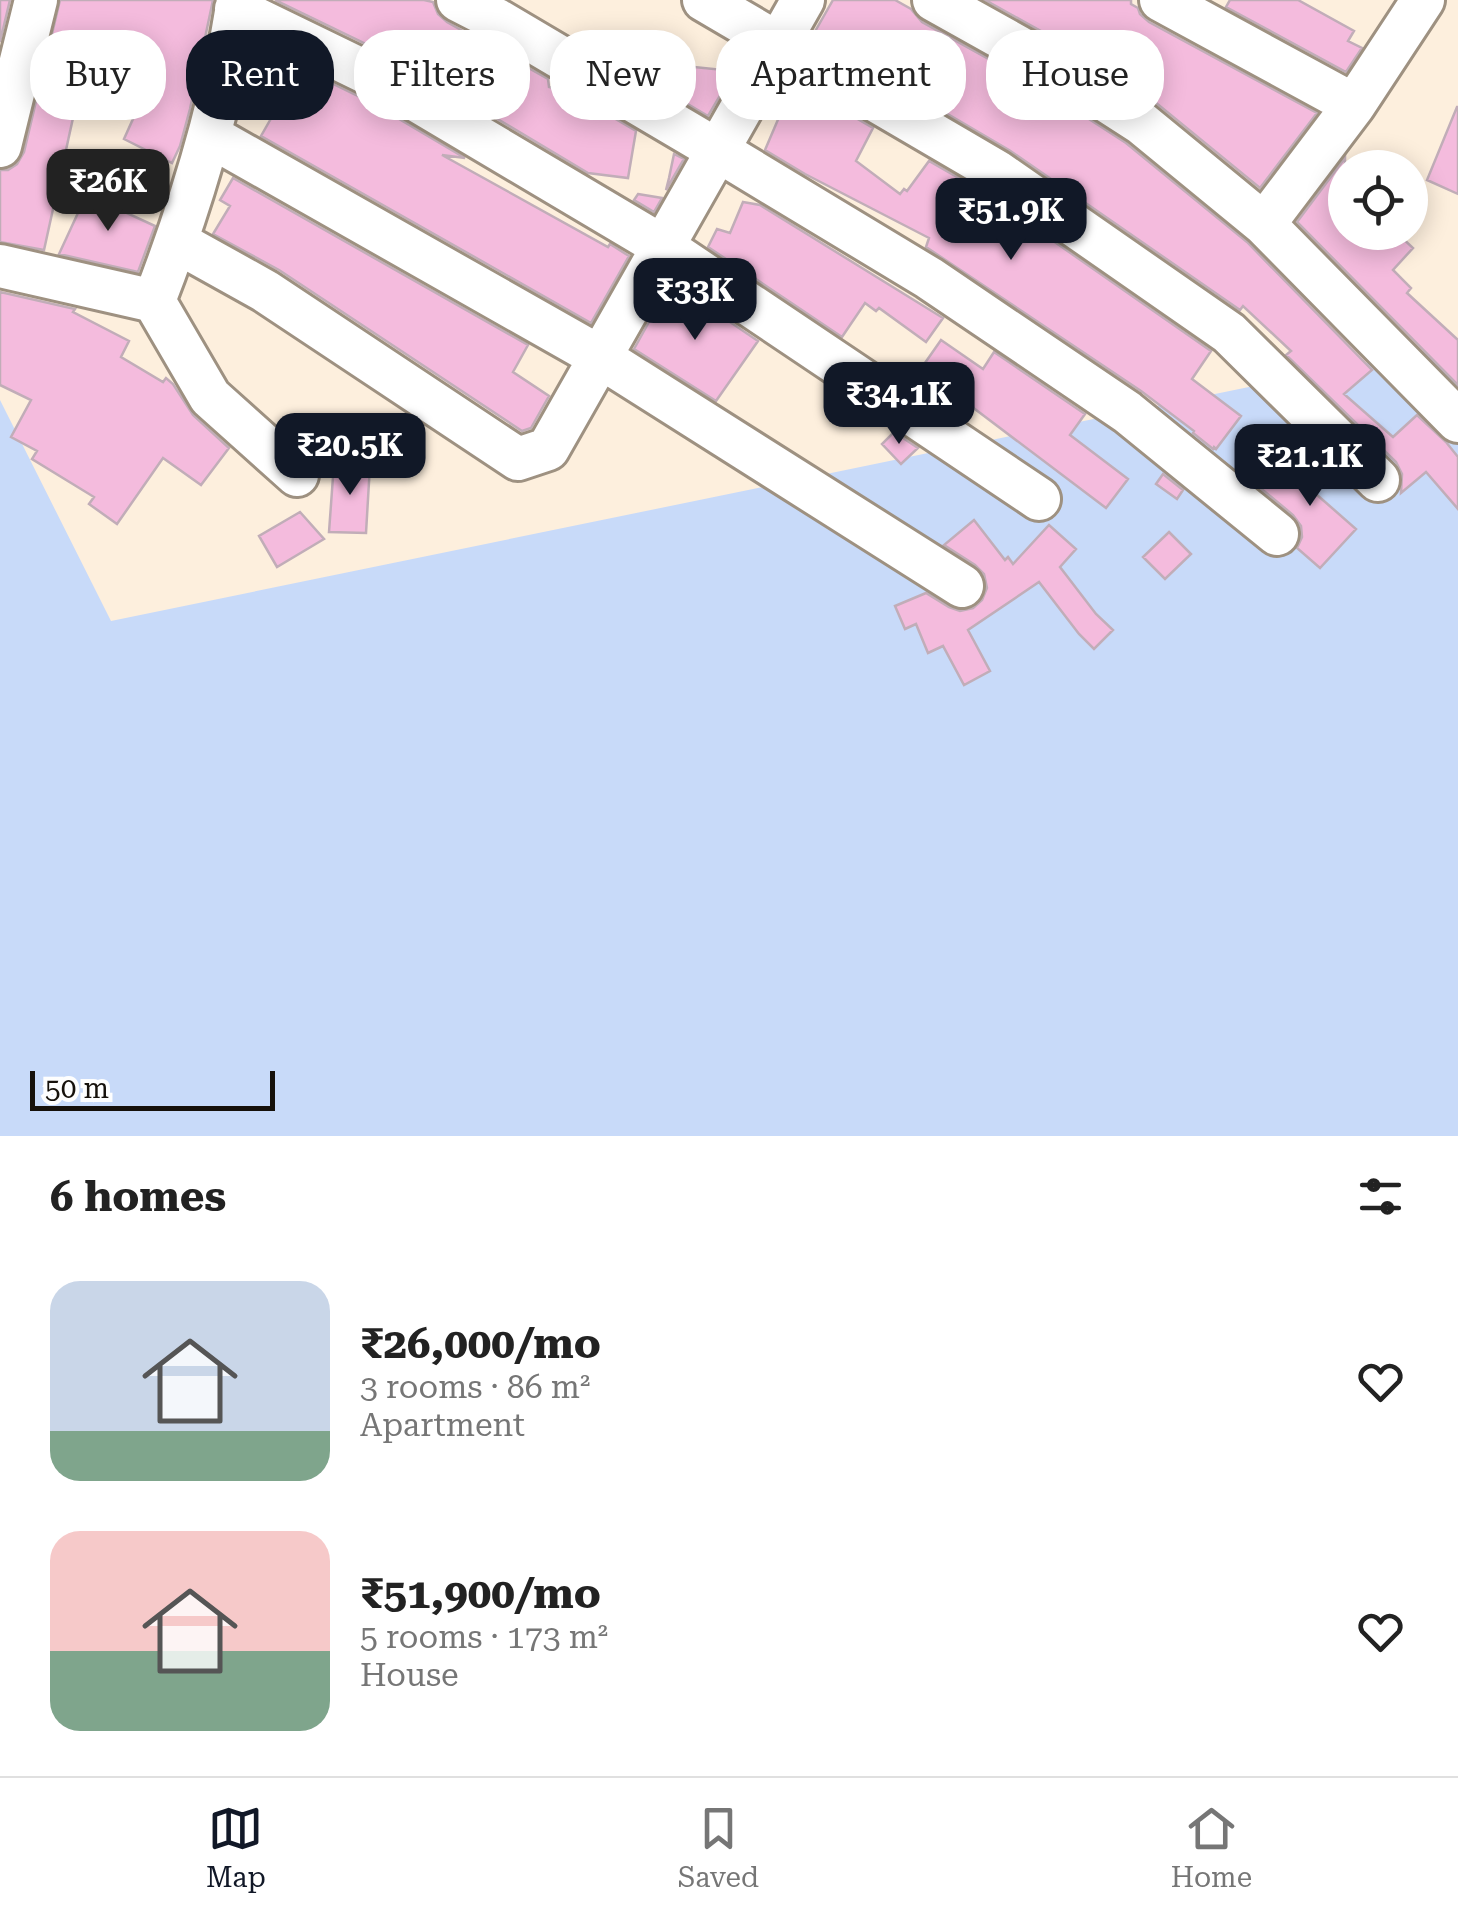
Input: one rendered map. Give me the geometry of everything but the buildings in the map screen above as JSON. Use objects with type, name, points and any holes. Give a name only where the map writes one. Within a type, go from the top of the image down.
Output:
[{"type":"street","points":[[0,146],[36,0]]},
{"type":"street","points":[[458,0],[929,278],[1127,412],[1277,534]]},
{"type":"street","points":[[704,0],[757,30]]},
{"type":"street","points":[[785,30],[803,0]]},
{"type":"street","points":[[934,0],[1054,67],[1141,123],[1264,224],[1458,420]]},
{"type":"street","points":[[1161,0],[1354,105]]},
{"type":"street","points":[[1264,224],[1354,105],[1423,0]]},
{"type":"street","points":[[154,301],[210,136],[237,4],[384,81],[662,246],[1038,499]]},
{"type":"street","points":[[177,242],[265,291],[518,460],[548,449],[734,120]]},
{"type":"street","points":[[910,120],[996,171],[1229,333],[1378,480]]},
{"type":"street","points":[[210,136],[600,357],[962,586]]},
{"type":"street","points":[[0,266],[154,301],[210,398],[297,475]]},
{"type":"water","points":[[1458,344],[1458,1136],[0,1136],[0,400],[111,621]]}]
